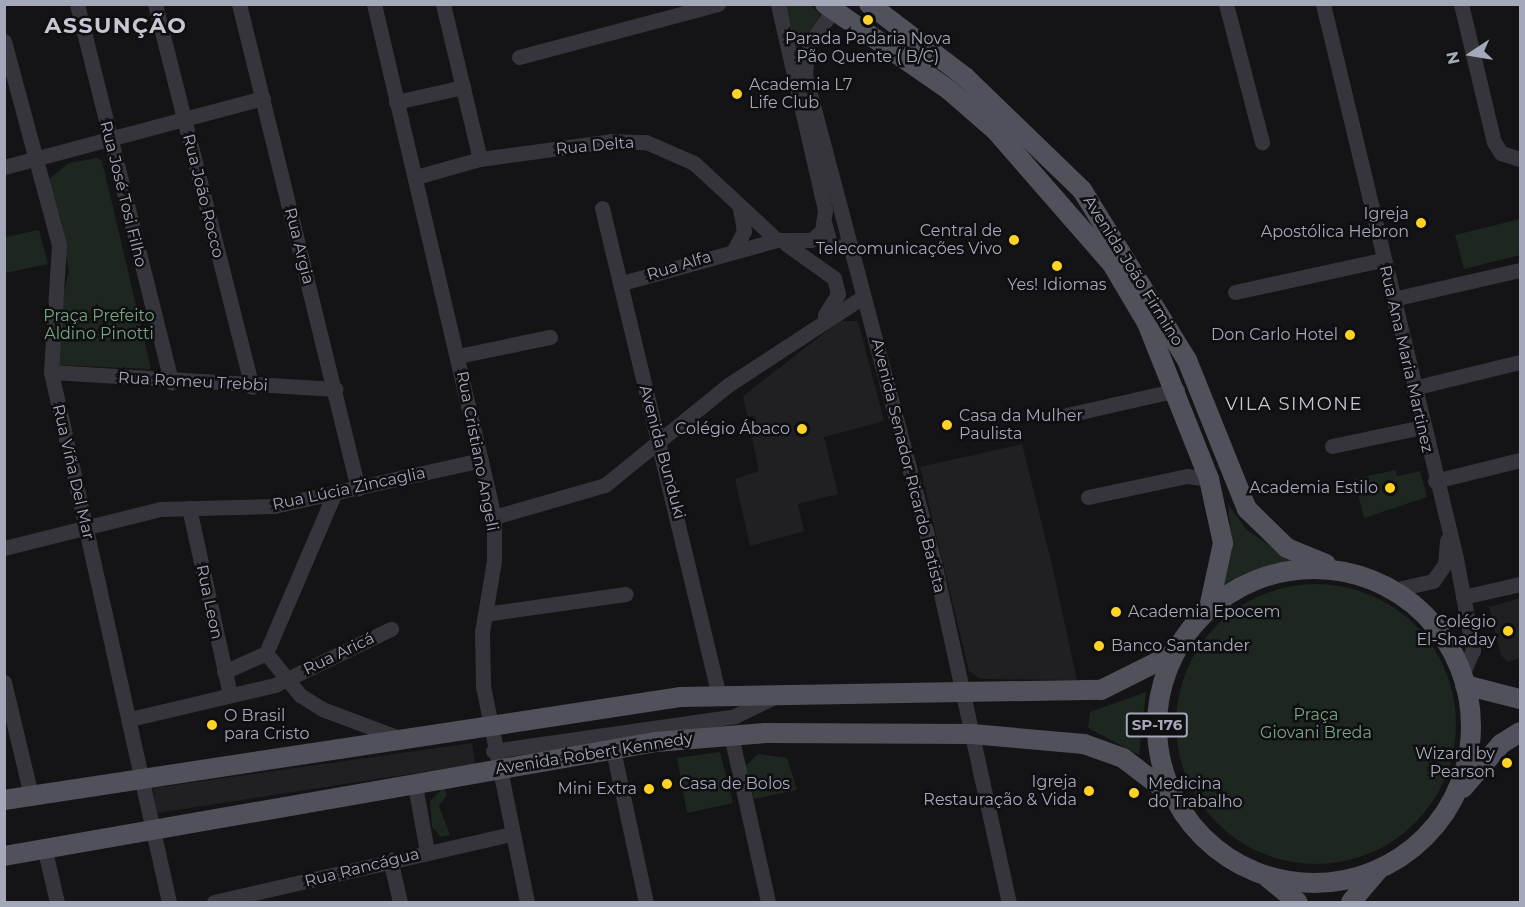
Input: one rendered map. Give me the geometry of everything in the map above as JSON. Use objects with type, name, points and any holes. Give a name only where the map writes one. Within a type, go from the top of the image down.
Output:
[{"type":"main road","name":"Avenida João Firmino","points":[[869,4],[974,85],[1082,190],[1178,342],[1247,509],[1287,548],[1339,570]]},
{"type":"main road","name":"Avenida João Firmino","points":[[832,7],[850,22],[950,90],[1058,197],[1112,264],[1147,323],[1177,390],[1206,470],[1223,543],[1209,608]]},
{"type":"main road","name":"SP-176","points":[[1447,809],[1468,753],[1464,680],[1432,622],[1393,590],[1339,570],[1274,573],[1209,608],[1175,652],[1157,725],[1161,761],[1174,797],[1214,846],[1264,875],[1321,883],[1379,869],[1415,846],[1447,809],[1483,762],[1521,732]]},
{"type":"main road","name":"Avenida Robert Kennedy","points":[[4,800],[490,727],[602,707],[719,696],[1101,690],[1175,652]]},
{"type":"main road","points":[[1464,680],[1521,699]]},
{"type":"main road","name":"Avenida Robert Kennedy","points":[[4,856],[45,851],[415,785],[495,760],[613,750],[731,735],[972,734],[1101,747],[1174,797]]},
{"type":"main road","points":[[1351,903],[1379,869]]},
{"type":"main road","points":[[1264,875],[1298,903]]},
{"type":"street","name":"Rua José Tosi Filho","points":[[77,4],[171,382]]},
{"type":"street","name":"Rua João Rocco","points":[[155,4],[252,387]]},
{"type":"street","name":"Rua Argia","points":[[239,4],[358,489]]},
{"type":"street","points":[[443,4],[480,159]]},
{"type":"street","points":[[519,57],[718,4]]},
{"type":"street","points":[[778,4],[831,248],[850,245]]},
{"type":"street","points":[[1226,4],[1262,142]]},
{"type":"street","name":"Rua Ana Maria Martinez","points":[[1323,4],[1463,597],[1473,657],[1464,680]]},
{"type":"street","points":[[1461,4],[1494,142],[1501,153],[1521,159]]},
{"type":"street","name":"Rua Cristiano Angeli","points":[[375,5],[494,517],[495,546],[481,658],[495,760],[527,903]]},
{"type":"street","name":"Avenida Senador Ricardo Batista","points":[[832,7],[804,55],[804,69],[915,486],[1009,903]]},
{"type":"street","points":[[815,36],[850,22]]},
{"type":"street","name":"Rua Viña Del Mar","points":[[4,41],[59,245],[51,372],[169,903]]},
{"type":"street","points":[[396,102],[463,87]]},
{"type":"street","points":[[4,167],[263,98]]},
{"type":"street","name":"Rua Delta","points":[[416,177],[480,159],[610,141],[646,142],[694,163],[782,242],[826,269],[836,283],[837,298],[819,321]]},
{"type":"street","points":[[735,248],[744,231],[739,205]]},
{"type":"street","name":"Avenida Bunduki","points":[[602,208],[622,283],[657,445],[719,696]]},
{"type":"street","points":[[782,242],[811,240],[825,225]]},
{"type":"street","name":"Rua Alfa","points":[[622,283],[735,248],[782,242]]},
{"type":"street","points":[[1235,292],[1383,260]]},
{"type":"street","points":[[1393,299],[1521,270]]},
{"type":"street","points":[[494,517],[586,494],[622,476],[728,385],[819,321],[863,297]]},
{"type":"street","points":[[458,356],[550,337]]},
{"type":"street","points":[[1413,388],[1521,362]]},
{"type":"street","name":"Rua Romeu Trebbi","points":[[51,372],[252,387],[334,389]]},
{"type":"street","points":[[1067,415],[1177,390]]},
{"type":"street","points":[[1332,446],[1422,427]]},
{"type":"street","name":"Rua Lúcia Zincaglia","points":[[4,548],[161,509],[274,506],[481,460]]},
{"type":"street","points":[[1435,481],[1521,460]]},
{"type":"street","points":[[1088,497],[1206,470]]},
{"type":"street","points":[[225,672],[266,653],[334,494]]},
{"type":"street","name":"Rua Leon","points":[[189,508],[230,695]]},
{"type":"street","points":[[1393,590],[1423,586],[1441,573],[1447,531]]},
{"type":"street","points":[[1463,597],[1521,584]]},
{"type":"street","points":[[485,614],[626,594]]},
{"type":"street","name":"Rua Aricá","points":[[129,719],[288,680],[391,629]]},
{"type":"street","name":"Rua Aricá","points":[[266,653],[288,680]]},
{"type":"street","points":[[288,680],[322,709],[403,740]]},
{"type":"street","points":[[4,682],[31,795]]},
{"type":"street","name":"Avenida Robert Kennedy","points":[[495,760],[735,716],[779,695]]},
{"type":"street","points":[[731,735],[768,903]]},
{"type":"street","points":[[613,750],[646,903]]},
{"type":"street","points":[[415,785],[427,852]]},
{"type":"street","name":"Rua Rancágua","points":[[214,903],[284,895],[390,859],[511,834]]},
{"type":"street","points":[[45,851],[57,903]]},
{"type":"street","points":[[390,859],[400,903]]},
{"type":"shaded area","name":"Colégio Ábaco","points":[[840,321],[858,321],[884,421],[824,437],[838,494],[798,504],[804,531],[750,546],[735,479],[759,471],[743,396]]},
{"type":"shaded area","points":[[1022,444],[1077,680],[981,679],[969,671],[920,467]]},
{"type":"shaded area","name":"Colégio El-Shaday","points":[[1520,598],[1520,658],[1508,662],[1501,655],[1489,607]]},
{"type":"shaded area","points":[[472,743],[475,764],[157,813],[153,788]]},
{"type":"green space","points":[[785,5],[810,5],[821,14],[794,61]]},
{"type":"green space","name":"Praça Prefeito Aldino Pinotti","points":[[97,158],[102,161],[151,369],[57,365],[58,318],[69,271],[49,179],[69,163]]},
{"type":"green space","points":[[1520,219],[1520,255],[1464,269],[1455,235]]},
{"type":"green space","points":[[39,230],[48,264],[5,273],[5,237]]},
{"type":"green space","name":"Academia Estilo","points":[[1396,470],[1397,476],[1420,471],[1427,497],[1364,518],[1354,479]]},
{"type":"green space","points":[[1228,504],[1247,530],[1294,562],[1258,569],[1220,592],[1232,551]]},
{"type":"green space","name":"Praça Giovani Breda","points":[[1302,584],[1330,584],[1370,594],[1382,600],[1405,615],[1425,635],[1446,670],[1454,697],[1456,724],[1454,751],[1446,778],[1425,813],[1405,833],[1382,848],[1357,858],[1330,864],[1302,864],[1262,854],[1250,848],[1227,833],[1207,813],[1192,790],[1182,765],[1176,738],[1176,710],[1186,670],[1192,658],[1207,635],[1227,615],[1250,600],[1275,590]]},
{"type":"green space","points":[[1146,692],[1139,755],[1088,728],[1090,712]]},
{"type":"green space","points":[[720,752],[733,803],[687,813],[677,758]]},
{"type":"green space","points":[[758,754],[787,758],[797,790],[754,799],[746,766]]},
{"type":"green space","points":[[444,787],[447,795],[439,806],[450,835],[441,837],[432,827],[430,801]]},
{"type":"place","name":"Parada Padaria Nova Pão Quente ( B/C)","points":[[868,20]]},
{"type":"place","name":"Academia L7 Life Club","points":[[737,94]]},
{"type":"place","name":"Igreja Apostólica Hebron","points":[[1421,223]]},
{"type":"place","name":"Central de Telecomunicações Vivo","points":[[1014,240]]},
{"type":"place","name":"Yes! Idiomas","points":[[1057,266]]},
{"type":"place","name":"Don Carlo Hotel","points":[[1350,335]]},
{"type":"place","name":"Casa da Mulher Paulista","points":[[947,425]]},
{"type":"place","name":"Colégio Ábaco","points":[[802,429]]},
{"type":"place","name":"Academia Estilo","points":[[1390,488]]},
{"type":"place","name":"Academia Epocem","points":[[1116,612]]},
{"type":"place","name":"Colégio El-Shaday","points":[[1508,631]]},
{"type":"place","name":"Banco Santander","points":[[1099,646]]},
{"type":"place","name":"O Brasil para Cristo","points":[[212,725]]},
{"type":"place","name":"Wizard by Pearson","points":[[1507,763]]},
{"type":"place","name":"Casa de Bolos","points":[[667,784]]},
{"type":"place","name":"Mini Extra","points":[[649,789]]},
{"type":"place","name":"Igreja Restauração & Vida","points":[[1089,791]]},
{"type":"place","name":"Medicina do Trabalho","points":[[1134,793]]},
{"type":"district","name":"ASSUNÇÃO","points":[[116,26]]},
{"type":"district","name":"VILA SIMONE","points":[[1294,404]]}]
